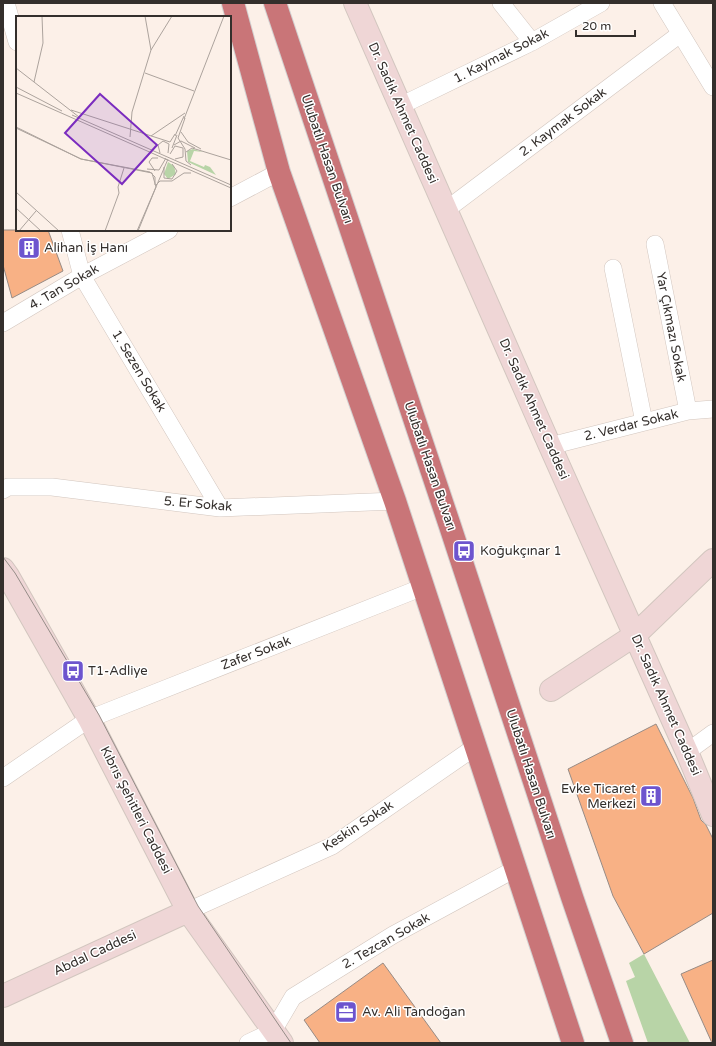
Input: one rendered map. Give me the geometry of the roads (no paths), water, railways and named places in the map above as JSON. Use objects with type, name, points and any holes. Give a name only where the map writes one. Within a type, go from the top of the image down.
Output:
[{"type":"highway","points":[[233,3],[279,172],[395,501],[573,1043]]},
{"type":"highway","name":"Ulubatlı Hasan Bulvarı","points":[[280,10],[574,904],[622,1043]]},
{"type":"street","points":[[6,3],[16,38]]},
{"type":"street","name":"Dr. Sadık Ahmet Caddesi","points":[[355,3],[550,446],[687,752],[713,815]]},
{"type":"street","points":[[501,3],[532,42]]},
{"type":"street","name":"1. Kaymak Sokak","points":[[400,106],[532,42],[601,3]]},
{"type":"street","points":[[662,3],[713,87]]},
{"type":"street","name":"2. Kaymak Sokak","points":[[446,210],[680,34]]},
{"type":"street","points":[[231,197],[279,172]]},
{"type":"street","name":"1. Sezen Sokak","points":[[70,231],[82,276],[220,508]]},
{"type":"street","name":"4. Tan Sokak","points":[[3,323],[82,276],[167,231]]},
{"type":"street","name":"Yar Çıkmazı Sokak","points":[[655,244],[688,411]]},
{"type":"street","points":[[613,268],[644,422]]},
{"type":"street","name":"2. Verdar Sokak","points":[[550,446],[688,411],[713,409]]},
{"type":"street","name":"5. Er Sokak","points":[[3,490],[8,487],[52,487],[220,508],[395,501]]},
{"type":"street","points":[[552,690],[635,635],[713,560]]},
{"type":"street","name":"Kıbrıs Şehitleri Caddesi","points":[[3,569],[89,719],[188,911],[277,1037]]},
{"type":"street","name":"Zafer Sokak","points":[[3,778],[89,719],[423,587]]},
{"type":"street","points":[[687,752],[713,733]]},
{"type":"street","name":"Keskin Sokak","points":[[188,911],[332,846],[475,747]]},
{"type":"street","name":"2. Tezcan Sokak","points":[[277,1037],[293,997],[393,935],[515,869]]},
{"type":"street","name":"Abdal Caddesi","points":[[3,996],[188,911]]},
{"type":"street","points":[[248,1043],[277,1037]]},
{"type":"tram line","points":[[3,557],[15,573],[99,715],[198,906],[291,1043]]},
{"type":"place","name":"Alihan İş Hanı","points":[[29,248]]},
{"type":"place","name":"Koğukçınar 1","points":[[464,551]]},
{"type":"place","name":"T1-Adliye","points":[[73,671]]},
{"type":"place","name":"Evke Ticaret Merkezi","points":[[651,796]]},
{"type":"place","name":"Av. Ali Tandoğan","points":[[346,1012]]}]
